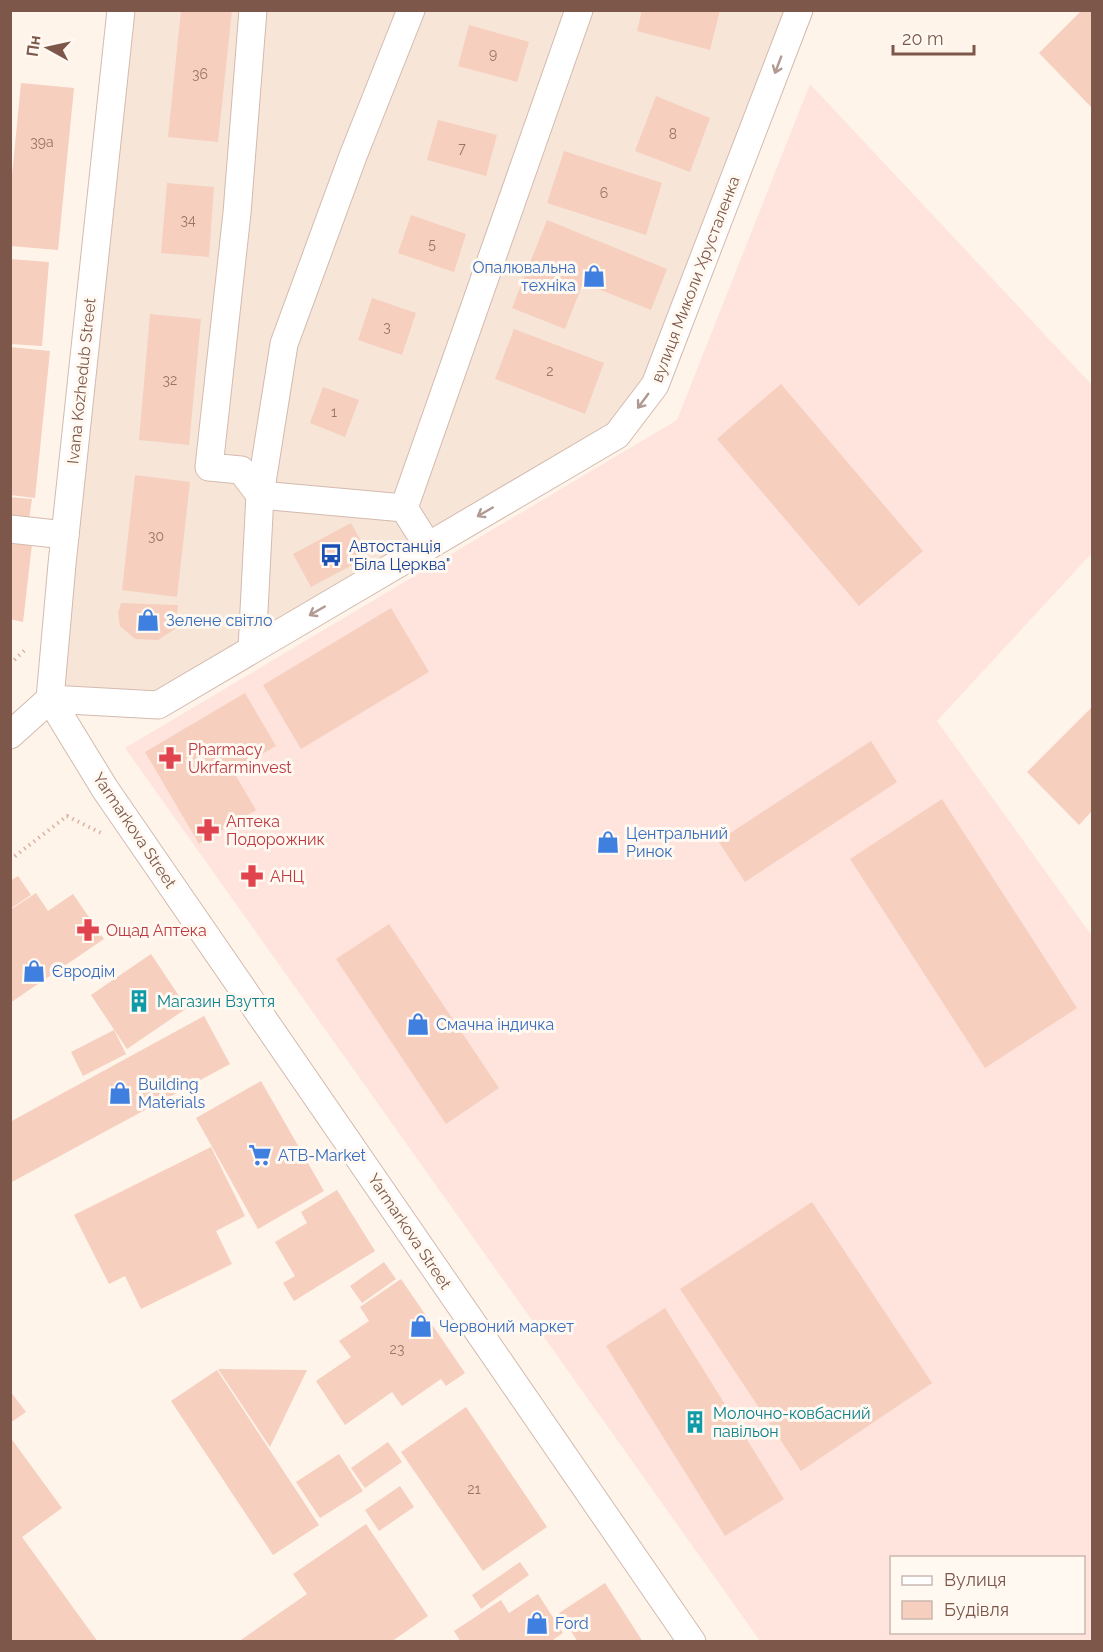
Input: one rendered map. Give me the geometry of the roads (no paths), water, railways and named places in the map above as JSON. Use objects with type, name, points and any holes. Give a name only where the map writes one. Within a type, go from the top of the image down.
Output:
[{"type":"street","name":"Ivana Kozhedub Street","points":[[50,699],[65,535],[122,10]]},
{"type":"street","points":[[253,10],[237,213],[209,467],[241,470],[260,495],[404,508]]},
{"type":"street","points":[[252,649],[260,495],[284,344],[353,156],[411,10]]},
{"type":"street","points":[[404,508],[579,10]]},
{"type":"street","name":"вулиця Миколи Хрусталенка","points":[[50,699],[158,705],[617,435],[655,385],[798,10]]},
{"type":"street","points":[[404,508],[428,546]]},
{"type":"street","points":[[10,529],[65,535]]},
{"type":"street","points":[[10,735],[50,699]]},
{"type":"street","name":"Yarmarkova Street","points":[[50,699],[105,789],[692,1641]]},
{"type":"place","name":"Опалювальна техніка","points":[[594,276]]},
{"type":"place","name":"Автостанція \"Біла Церква\"","points":[[331,555]]},
{"type":"place","name":"Зелене світло","points":[[148,620]]},
{"type":"place","name":"Pharmacy Ukrfarminvest","points":[[170,758]]},
{"type":"place","name":"Аптека Подорожник","points":[[208,830]]},
{"type":"place","name":"Центральний Ринок","points":[[608,842]]},
{"type":"place","name":"АНЦ","points":[[252,876]]},
{"type":"place","name":"Ощад Аптека","points":[[88,930]]},
{"type":"place","name":"Євродім","points":[[34,971]]},
{"type":"place","name":"Магазин Взуття","points":[[139,1001]]},
{"type":"place","name":"Смачна індичка","points":[[418,1024]]},
{"type":"place","name":"Building Materials","points":[[120,1093]]},
{"type":"place","name":"ATB-Market","points":[[260,1155]]},
{"type":"place","name":"Червоний маркет","points":[[421,1326]]},
{"type":"place","name":"Молочно-ковбасний павільон","points":[[695,1422]]},
{"type":"place","name":"Ford","points":[[537,1623]]}]
